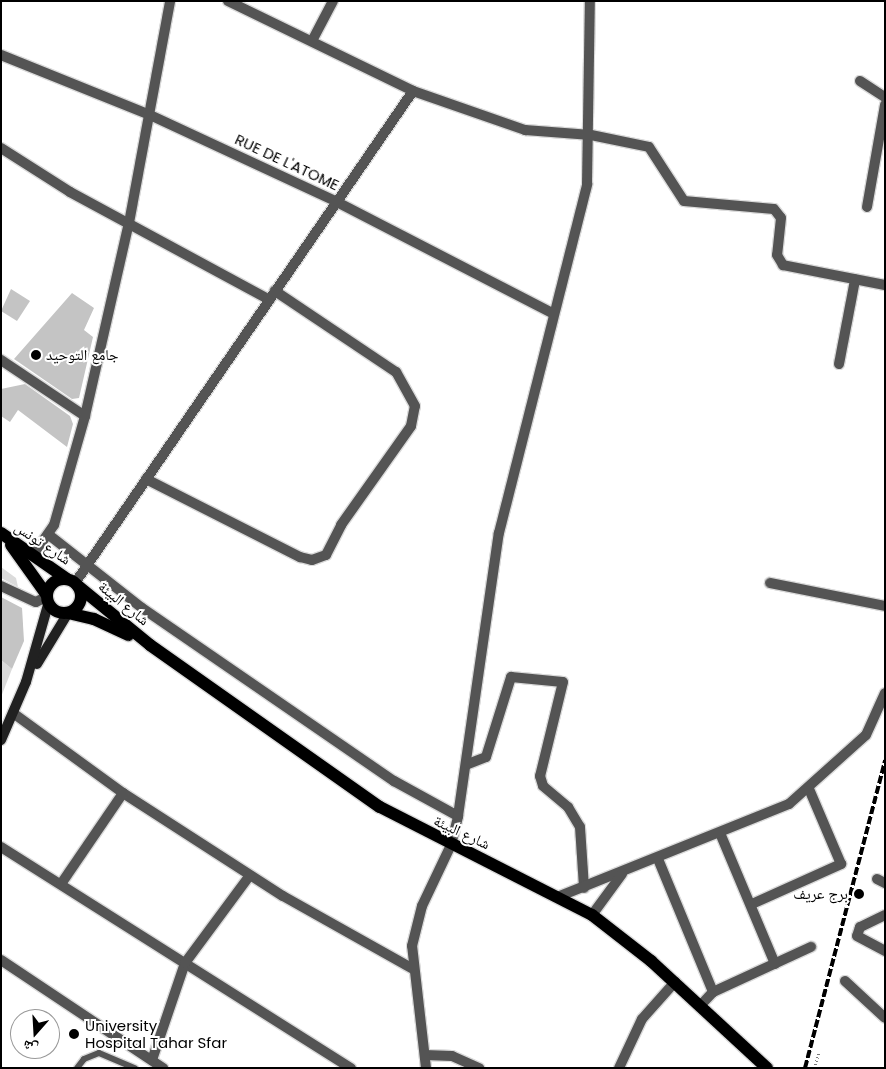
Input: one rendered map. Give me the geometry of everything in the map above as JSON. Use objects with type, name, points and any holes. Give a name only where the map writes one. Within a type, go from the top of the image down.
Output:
[{"type":"main road","name":"شارع تونس","points":[[47,599],[1,533],[74,583]]},
{"type":"main road","points":[[47,599],[51,584],[74,583],[80,602],[68,613]]},
{"type":"main road","name":"شارع البيئة","points":[[74,583],[150,644],[380,807],[451,845],[560,896],[592,915],[701,1005],[762,1068]]},
{"type":"main road","name":"شارع البيئة","points":[[47,599],[68,613],[94,618],[150,644]]},
{"type":"main road","name":"شارع البيئة","points":[[752,1056],[767,1068]]},
{"type":"street","points":[[33,555],[48,535],[85,416],[129,223],[170,1]]},
{"type":"street","points":[[228,1],[413,91],[525,130],[591,135],[649,147],[680,196],[690,203],[774,209],[781,218],[777,255],[783,265],[885,285]]},
{"type":"street","points":[[312,41],[333,1]]},
{"type":"street","points":[[426,1068],[413,969],[418,918],[451,845],[458,816],[468,764],[499,533],[552,313],[587,184],[591,135],[590,1]]},
{"type":"street","name":"RUE DE L'ATOME","points":[[1,55],[150,115],[337,202],[552,313]]},
{"type":"street","points":[[860,81],[885,97]]},
{"type":"street","points":[[74,583],[413,91]]},
{"type":"street","points":[[867,207],[885,105]]},
{"type":"street","points":[[1,148],[129,223],[273,296],[396,372],[415,406],[411,426],[341,525],[326,555],[312,560],[300,557],[146,479]]},
{"type":"street","points":[[839,364],[856,280]]},
{"type":"street","points":[[1,360],[85,416]]},
{"type":"street","points":[[48,535],[88,564],[142,608],[386,775],[458,816]]},
{"type":"street","points":[[770,583],[885,606]]},
{"type":"street","points":[[1,586],[36,602],[47,599],[26,682],[1,740]]},
{"type":"street","points":[[26,682],[68,613]]},
{"type":"street","points":[[468,764],[486,756],[511,677],[563,682],[540,776],[543,786],[568,807],[580,827],[584,888]]},
{"type":"street","points":[[560,896],[622,874],[789,804],[809,789],[866,735],[884,695]]},
{"type":"street","points":[[13,713],[123,794],[250,875],[413,969]]},
{"type":"street","points":[[752,904],[841,864],[809,789]]},
{"type":"street","points":[[60,884],[123,794]]},
{"type":"street","points":[[720,833],[752,904],[775,964]]},
{"type":"street","points":[[1,847],[351,1068]]},
{"type":"street","points":[[658,859],[713,992]]},
{"type":"street","points":[[592,915],[622,874]]},
{"type":"street","points":[[152,1060],[185,963],[250,875]]},
{"type":"street","points":[[885,914],[860,927],[857,936],[885,951]]},
{"type":"street","points":[[701,1005],[713,992],[812,947]]},
{"type":"street","points":[[1,960],[163,1068]]},
{"type":"street","points":[[846,981],[885,1018]]},
{"type":"street","points":[[619,1068],[642,1019],[675,982]]},
{"type":"street","points":[[425,1055],[452,1056],[479,1068]]},
{"type":"lane","points":[[77,1068],[84,1059],[99,1053],[135,1068]]},
{"type":"path","points":[[814,1068],[819,1052]]},
{"type":"shaded area","points":[[1,567],[16,578],[18,587],[1,578]]},
{"type":"shaded area","points":[[1,660],[12,669],[1,697]]},
{"type":"building","points":[[11,289],[30,301],[17,321],[1,311]]},
{"type":"building","points":[[72,293],[94,308],[84,330],[93,337],[79,398],[72,399],[14,359]]},
{"type":"building","points":[[25,384],[70,416],[73,424],[67,447],[18,410],[10,422],[1,416],[1,389]]},
{"type":"building","points":[[1,597],[22,608],[24,641],[12,669],[1,660]]},
{"type":"railway","points":[[805,1068],[885,760]]},
{"type":"place","name":"جامع التوحيد","points":[[36,355]]},
{"type":"place","name":"برج عريف","points":[[859,894]]},
{"type":"place","name":"University Hospital Tahar Sfar","points":[[74,1034]]}]
